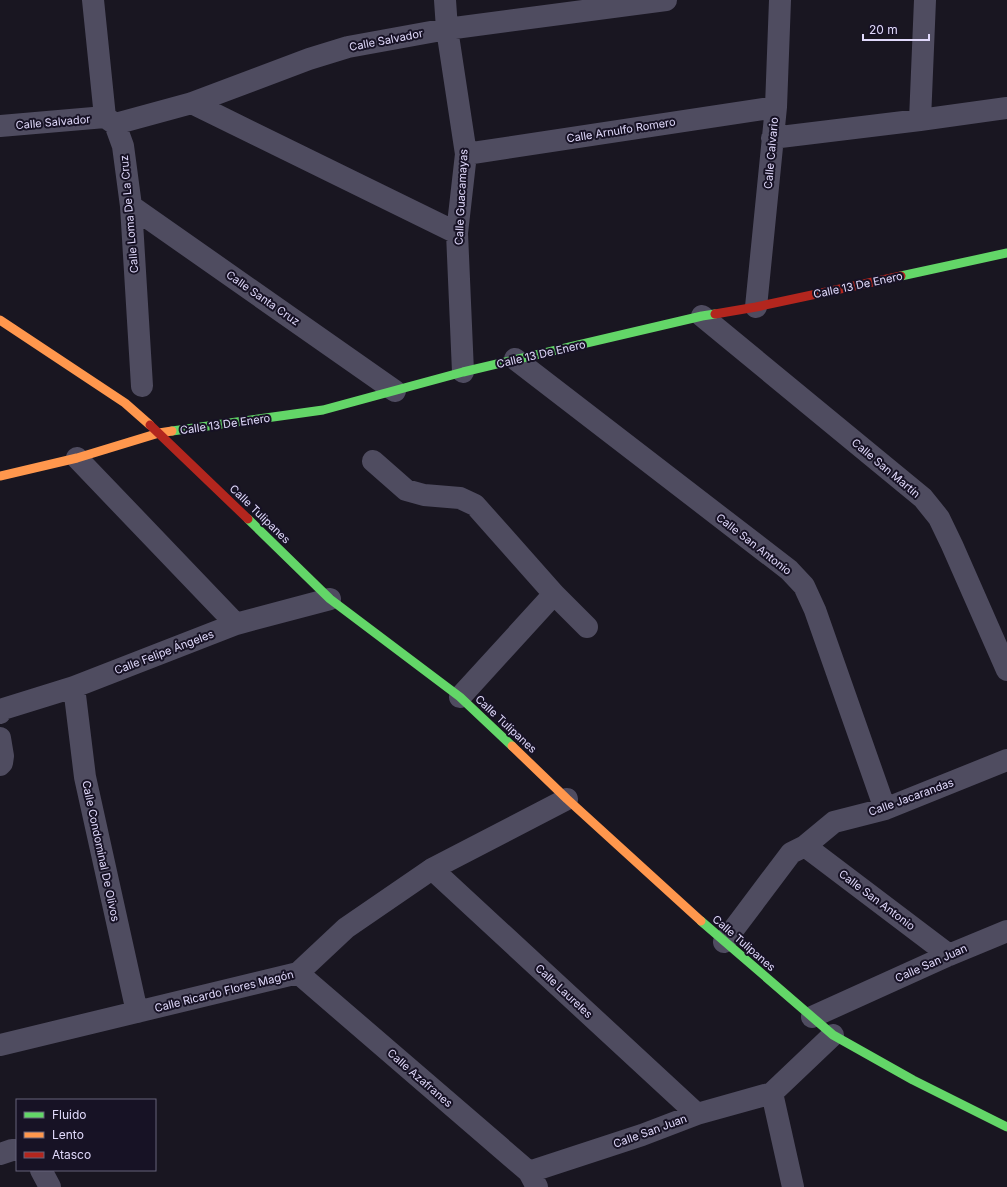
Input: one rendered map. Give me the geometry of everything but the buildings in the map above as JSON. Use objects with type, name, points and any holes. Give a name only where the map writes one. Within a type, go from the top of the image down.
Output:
[{"type":"street","name":"Calle Loma De La Cruz","points":[[93,0],[110,120],[123,146],[130,206],[142,386]]},
{"type":"street","name":"Calle Guacamayas","points":[[445,0],[447,28],[466,154],[457,233],[463,372]]},
{"type":"street","name":"Calle Salvador","points":[[0,126],[110,120],[192,103],[309,59],[348,47],[447,28],[666,0]]},
{"type":"street","name":"Calle Calvario","points":[[756,306],[776,107],[780,0]]},
{"type":"street","points":[[920,120],[925,0]]},
{"type":"street","points":[[192,103],[457,233]]},
{"type":"street","name":"Calle Arnulfo Romero","points":[[466,154],[776,107]]},
{"type":"street","points":[[772,138],[1007,108]]},
{"type":"street","name":"Calle Santa Cruz","points":[[130,206],[395,390]]},
{"type":"street","name":"Calle 13 De Enero","points":[[0,476],[77,458],[159,433],[323,410],[515,359],[702,316],[1007,253]]},
{"type":"street","name":"Calle San Martín","points":[[702,316],[922,498],[939,518],[1007,670]]},
{"type":"street","name":"Calle Tulipanes","points":[[0,320],[125,403],[159,433],[330,599],[460,698],[567,799],[724,942],[833,1035],[913,1080],[1007,1127]]},
{"type":"street","name":"Calle San Antonio","points":[[515,359],[789,570],[804,586],[815,610],[886,809]]},
{"type":"street","points":[[77,458],[236,624]]},
{"type":"street","points":[[373,461],[406,490],[424,495],[460,498],[475,505],[554,594],[587,627]]},
{"type":"street","points":[[460,698],[554,594]]},
{"type":"street","name":"Calle Felipe Ángeles","points":[[0,713],[3,709],[74,687],[236,624],[330,599]]},
{"type":"street","name":"Calle Condominal De Olivos","points":[[74,687],[85,777],[137,1012]]},
{"type":"street","points":[[0,738],[2,756],[2,763],[0,765]]},
{"type":"street","name":"Calle Jacarandas","points":[[724,942],[791,852],[805,846],[834,822],[886,809],[1007,760]]},
{"type":"street","name":"Calle Ricardo Flores Magón","points":[[0,1046],[298,974],[346,928],[432,869],[567,799]]},
{"type":"street","name":"Calle San Antonio","points":[[805,846],[949,954]]},
{"type":"street","name":"Calle Laureles","points":[[432,869],[697,1114]]},
{"type":"street","name":"Calle San Juan","points":[[812,1017],[949,954],[1007,931]]},
{"type":"street","name":"Calle Azafranes","points":[[298,974],[533,1180]]},
{"type":"street","points":[[794,1187],[772,1093],[833,1035]]},
{"type":"street","name":"Calle San Juan","points":[[533,1180],[697,1114],[772,1093]]},
{"type":"street","points":[[0,1154],[16,1150]]},
{"type":"street","points":[[42,1171],[50,1187]]},
{"type":"traffic: fast","points":[[901,276],[1007,253]]},
{"type":"traffic: fast","points":[[172,431],[323,410],[463,372],[715,314]]},
{"type":"traffic: fast","points":[[248,519],[330,599],[460,697],[512,746]]},
{"type":"traffic: fast","points":[[701,921],[833,1035],[913,1080],[1007,1127]]},
{"type":"traffic: slow","points":[[0,320],[125,403],[150,425]]},
{"type":"traffic: slow","points":[[0,476],[77,458],[159,433],[172,431]]},
{"type":"traffic: slow","points":[[512,746],[567,799],[701,921]]},
{"type":"traffic: jam","points":[[715,314],[756,307],[901,276]]},
{"type":"traffic: jam","points":[[150,425],[248,519]]}]
